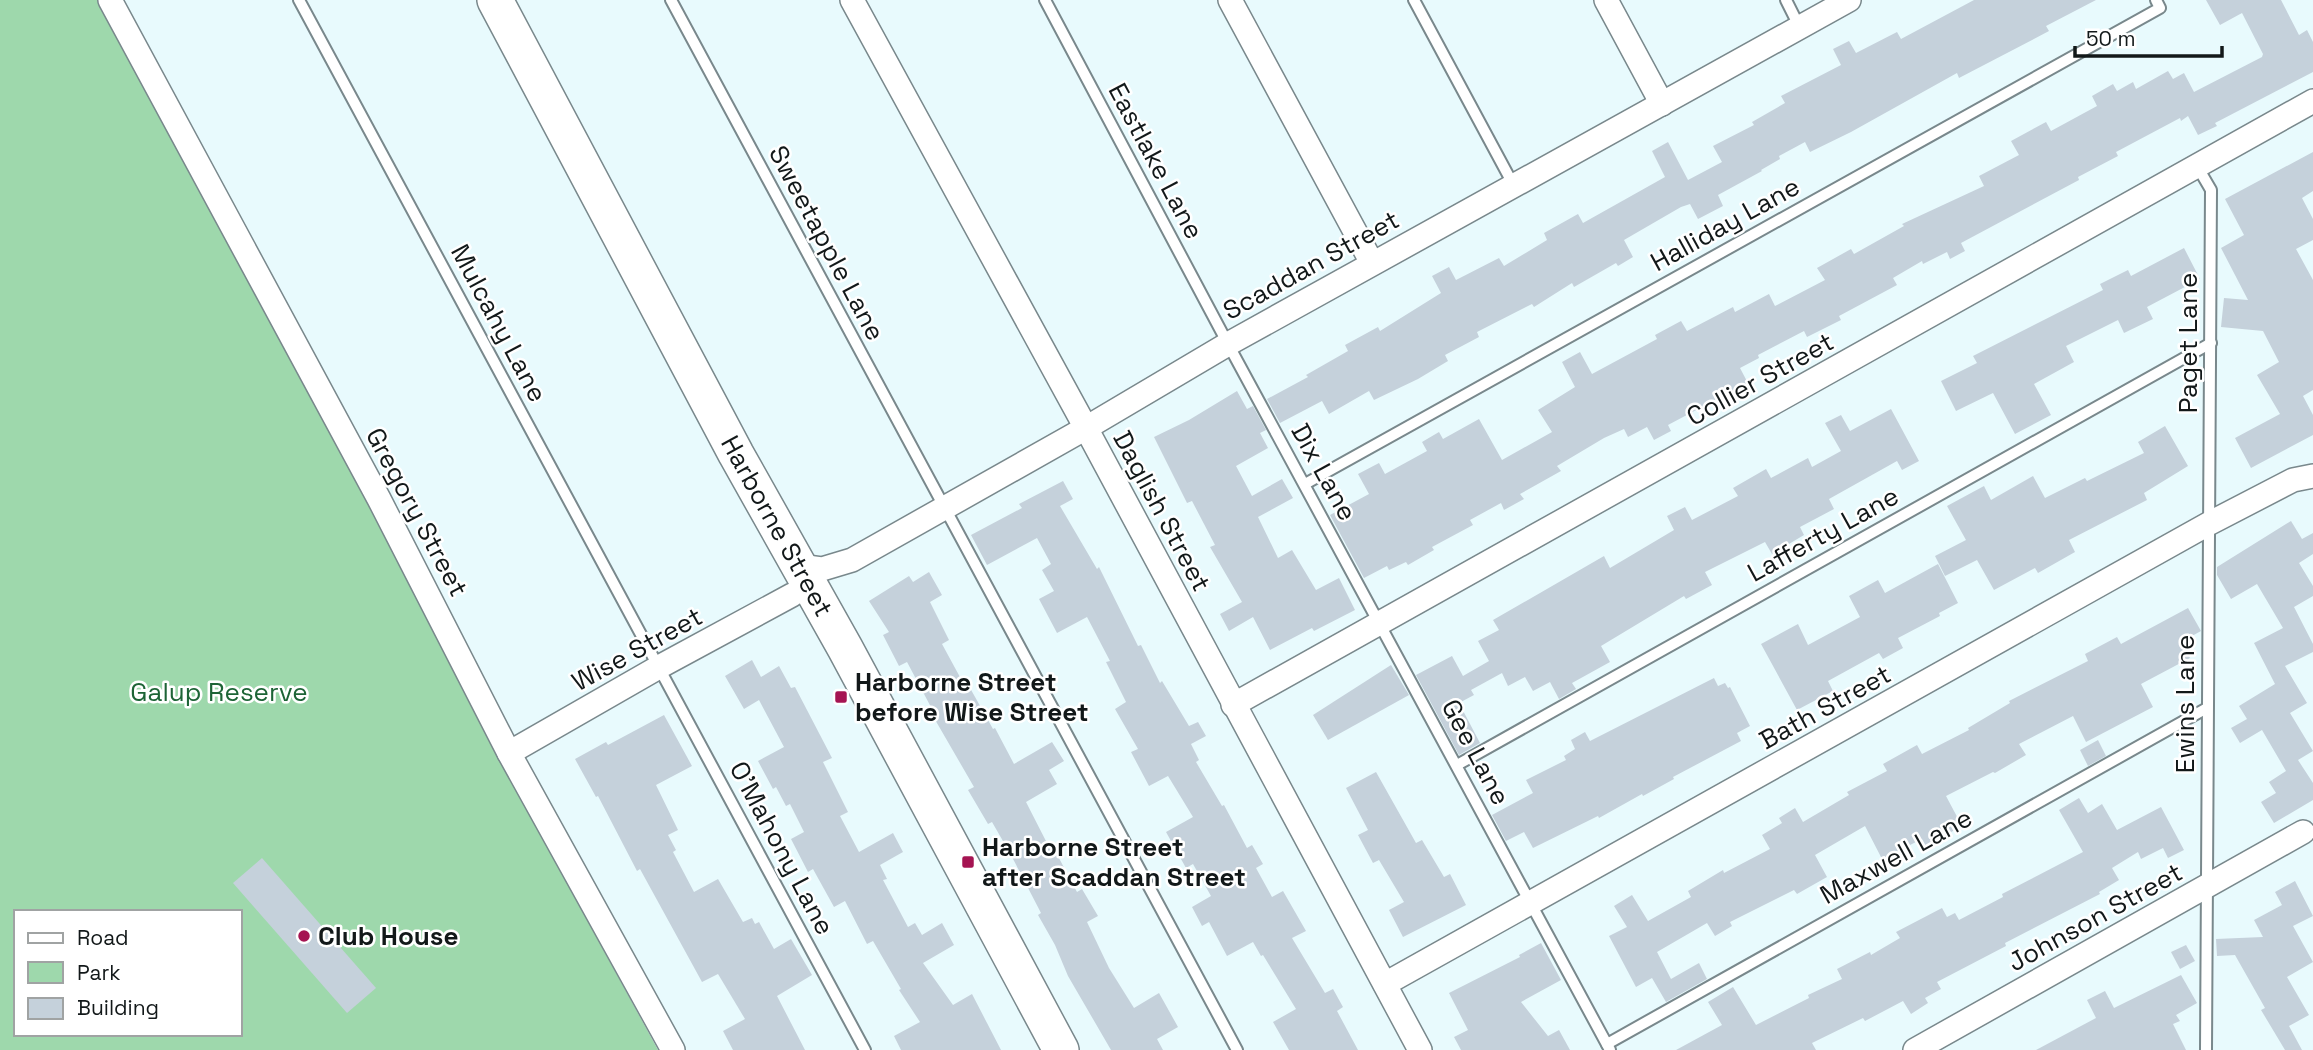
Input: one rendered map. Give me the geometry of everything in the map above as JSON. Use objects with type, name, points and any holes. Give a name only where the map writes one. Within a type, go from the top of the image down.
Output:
[{"type":"main road","name":"Harborne Street","points":[[476,0],[796,580],[1061,1050]]},
{"type":"main road","name":"Harborne Street","points":[[495,0],[736,454],[796,580],[1039,1050]]},
{"type":"street","name":"Gregory Street","points":[[110,0],[372,486],[509,753],[673,1050]]},
{"type":"street","name":"Daglish Street","points":[[852,0],[1086,428],[1420,1050]]},
{"type":"street","points":[[1230,0],[1372,263]]},
{"type":"street","points":[[1606,0],[1662,104]]},
{"type":"street","name":"Scaddan Street","points":[[796,580],[852,560],[1372,263],[1849,0]]},
{"type":"street","name":"Collier Street","points":[[1233,705],[2313,101]]},
{"type":"street","name":"Bath Street","points":[[1385,984],[2210,523],[2303,478],[2313,461]]},
{"type":"street","name":"Wise Street","points":[[509,753],[659,667],[796,580]]},
{"type":"street","name":"Johnson Street","points":[[1915,1050],[2302,832]]},
{"type":"lane","name":"Mulcahy Lane","points":[[299,0],[659,667]]},
{"type":"lane","name":"Sweetapple Lane","points":[[671,0],[1237,1050]]},
{"type":"lane","name":"Eastlake Lane","points":[[1045,0],[1228,344]]},
{"type":"lane","points":[[1414,0],[1514,186]]},
{"type":"lane","points":[[1786,0],[1801,28]]},
{"type":"lane","name":"Halliday Lane","points":[[1305,484],[2160,8],[2156,0]]},
{"type":"lane","name":"Paget Lane","points":[[2197,166],[2211,190],[2210,523]]},
{"type":"lane","name":"Lafferty Lane","points":[[1457,765],[2211,343]]},
{"type":"lane","name":"Dix Lane","points":[[1228,344],[1381,623]]},
{"type":"lane","name":"Ewins Lane","points":[[2206,1050],[2210,523]]},
{"type":"lane","name":"Gee Lane","points":[[1381,623],[1609,1047]]},
{"type":"lane","name":"O'Mahony Lane","points":[[659,667],[865,1050]]},
{"type":"lane","name":"Maxwell Lane","points":[[1609,1047],[2207,708]]},
{"type":"green space","name":"Galup Reserve","points":[[0,0],[99,0],[369,504],[499,758],[658,1050],[0,1050]]},
{"type":"building","points":[[1974,0],[2096,0],[2046,26],[2049,31],[1959,78],[1957,73],[1851,132],[1810,152],[1805,142],[1779,156],[1780,159],[1762,171],[1718,195],[1723,206],[1698,219],[1690,204],[1681,207],[1624,240],[1633,257],[1618,266],[1616,263],[1574,287],[1572,283],[1534,307],[1532,304],[1477,332],[1479,337],[1445,355],[1448,361],[1418,379],[1374,400],[1369,391],[1329,414],[1322,401],[1280,423],[1267,399],[1348,351],[1345,345],[1378,327],[1380,331],[1441,293],[1432,276],[1449,267],[1456,280],[1499,258],[1504,266],[1547,240],[1544,233],[1578,214],[1583,223],[1665,177],[1652,151],[1668,142],[1688,180],[1722,162],[1713,146],[1754,125],[1752,122],[1785,103],[1781,96],[1841,65],[1833,49],[1849,41],[1856,53],[1897,32],[1901,39]]},
{"type":"building","points":[[2206,0],[2281,0],[2299,35],[2307,30],[2313,42],[2313,72],[2215,123],[2217,126],[2198,135],[2188,116],[2116,152],[2118,156],[2078,177],[2079,180],[1961,243],[1965,251],[1950,259],[1947,252],[1923,264],[1922,261],[1893,278],[1897,285],[1839,316],[1841,320],[1807,337],[1804,331],[1758,355],[1759,358],[1740,368],[1750,387],[1734,396],[1732,391],[1668,425],[1671,431],[1654,440],[1647,427],[1628,437],[1624,429],[1604,438],[1557,466],[1561,471],[1520,494],[1524,499],[1504,510],[1501,503],[1470,520],[1473,525],[1432,547],[1434,550],[1408,565],[1406,562],[1389,570],[1387,566],[1364,578],[1330,515],[1369,494],[1358,474],[1379,463],[1385,474],[1427,451],[1422,442],[1439,432],[1443,439],[1479,419],[1502,460],[1552,432],[1538,410],[1575,387],[1562,362],[1580,352],[1592,374],[1657,339],[1655,335],[1681,321],[1687,331],[1733,307],[1735,312],[1769,294],[1775,306],[1825,280],[1817,268],[1851,249],[1854,254],[1904,226],[1902,224],[1984,186],[1979,176],[2019,155],[2011,141],[2046,122],[2051,131],[2097,106],[2092,96],[2113,84],[2117,91],[2133,82],[2136,89],[2168,71],[2173,79],[2184,73],[2194,92],[2262,57],[2263,54],[2242,13],[2220,25]]},
{"type":"building","points":[[2313,152],[2313,191],[2302,198],[2313,219],[2313,240],[2296,249],[2313,280],[2313,390],[2303,396],[2313,415],[2313,435],[2251,468],[2235,438],[2280,414],[2257,375],[2279,362],[2263,331],[2221,327],[2224,298],[2248,300],[2221,248],[2244,235],[2225,199]]},
{"type":"building","points":[[2184,248],[2200,279],[2147,307],[2153,319],[2124,333],[2118,320],[2066,346],[2074,362],[2034,384],[2051,415],[2015,434],[1993,393],[1956,411],[1941,381],[1977,363],[1973,356],[2103,290],[2100,284],[2128,270],[2131,276]]},
{"type":"building","points":[[1237,391],[1247,409],[1253,406],[1266,430],[1260,433],[1268,448],[1236,466],[1252,496],[1282,479],[1293,498],[1258,517],[1278,558],[1292,550],[1316,590],[1339,578],[1355,610],[1270,650],[1253,617],[1229,631],[1220,614],[1242,602],[1210,547],[1215,545],[1192,501],[1187,503],[1154,437]]},
{"type":"building","points":[[1891,409],[1919,461],[1902,470],[1897,461],[1829,499],[1834,509],[1800,527],[1804,535],[1772,554],[1765,542],[1705,572],[1712,585],[1686,599],[1684,596],[1601,646],[1610,662],[1572,683],[1576,689],[1559,699],[1550,682],[1533,691],[1525,677],[1508,686],[1502,673],[1471,690],[1474,695],[1459,703],[1480,743],[1459,755],[1416,675],[1452,656],[1463,676],[1489,661],[1478,641],[1499,630],[1493,620],[1604,556],[1610,568],[1674,530],[1667,516],[1685,507],[1692,520],[1738,496],[1733,488],[1766,469],[1771,478],[1808,458],[1812,467],[1841,451],[1825,423],[1841,415],[1850,431]]},
{"type":"building","points":[[2165,426],[2188,466],[2144,493],[2147,500],[2069,540],[2075,552],[2038,573],[2035,568],[1994,590],[1977,560],[1945,576],[1935,556],[1966,540],[1947,506],[1984,486],[1991,500],[2033,476],[2045,498],[2144,453],[2138,442]]},
{"type":"building","points":[[1063,481],[1073,499],[1060,506],[1097,569],[1099,567],[1138,646],[1141,645],[1160,683],[1162,681],[1189,726],[1198,722],[1206,736],[1191,744],[1199,760],[1196,762],[1222,806],[1224,805],[1247,848],[1252,845],[1263,864],[1256,868],[1272,897],[1283,891],[1306,931],[1292,938],[1325,993],[1333,989],[1343,1007],[1337,1011],[1358,1050],[1289,1050],[1273,1022],[1296,1009],[1263,955],[1261,956],[1253,942],[1227,956],[1209,922],[1202,926],[1192,907],[1211,896],[1193,864],[1186,868],[1166,832],[1193,817],[1168,776],[1149,786],[1131,752],[1138,749],[1115,709],[1126,702],[1106,662],[1110,661],[1087,617],[1057,633],[1039,599],[1054,591],[1042,570],[1051,564],[1037,538],[987,565],[971,535],[1022,508],[1019,504]]},
{"type":"building","points":[[2291,521],[2302,539],[2313,533],[2313,554],[2299,563],[2313,586],[2313,596],[2294,607],[2313,644],[2313,652],[2285,666],[2307,703],[2290,713],[2313,751],[2298,760],[2313,783],[2313,800],[2274,823],[2261,802],[2276,793],[2269,782],[2286,771],[2262,730],[2240,743],[2231,728],[2247,719],[2239,706],[2275,684],[2254,643],[2283,628],[2257,584],[2231,599],[2217,575],[2217,567]]},
{"type":"building","points":[[1938,564],[1958,603],[1939,613],[1940,616],[1898,638],[1903,648],[1883,659],[1879,653],[1828,681],[1833,691],[1797,710],[1761,644],[1798,624],[1808,645],[1860,617],[1849,596],[1878,580],[1885,593]]},
{"type":"building","points":[[929,572],[942,595],[930,602],[949,640],[942,644],[967,690],[970,688],[993,729],[995,728],[1014,764],[1052,742],[1064,761],[1049,770],[1057,784],[1026,802],[1049,847],[1052,845],[1077,892],[1082,889],[1098,916],[1087,922],[1109,968],[1134,1008],[1159,993],[1178,1027],[1157,1039],[1163,1050],[1111,1050],[1068,976],[1038,915],[1041,913],[1011,855],[992,822],[988,824],[968,790],[974,787],[930,711],[932,709],[907,662],[899,666],[883,635],[889,632],[869,601],[909,576],[913,582]]},
{"type":"building","points":[[2188,608],[2201,631],[2181,642],[2190,658],[2141,684],[2153,707],[2086,742],[2073,716],[2019,744],[2026,755],[1946,796],[1962,826],[1926,846],[1922,839],[1882,859],[1865,826],[1815,855],[1827,877],[1797,894],[1794,890],[1730,922],[1732,926],[1715,936],[1707,923],[1657,952],[1671,979],[1699,963],[1707,979],[1666,1002],[1652,978],[1636,987],[1609,936],[1627,927],[1614,906],[1632,895],[1648,921],[1691,897],[1688,891],[1723,870],[1724,873],[1770,849],[1762,835],[1782,823],[1779,818],[1795,808],[1803,822],[1849,795],[1847,792],[1887,771],[1883,764],[1917,745],[1922,754],[1969,730],[1968,728],[2010,703],[2009,701],[2088,661],[2085,654],[2117,637],[2121,644]]},
{"type":"building","points":[[752,660],[761,677],[779,666],[791,688],[795,687],[832,758],[823,762],[848,812],[840,816],[859,852],[893,833],[903,852],[880,865],[887,879],[883,880],[908,927],[915,923],[922,935],[942,923],[954,945],[923,963],[953,1005],[972,994],[1001,1050],[901,1050],[894,1036],[920,1022],[899,990],[901,989],[873,941],[867,944],[845,901],[834,907],[813,869],[808,872],[791,839],[804,832],[790,804],[786,806],[776,787],[773,789],[758,761],[784,747],[759,700],[744,709],[725,676]]},
{"type":"building","points":[[1391,665],[1409,695],[1328,740],[1313,715]]},
{"type":"building","points":[[1714,678],[1718,686],[1725,683],[1730,687],[1750,726],[1737,733],[1741,741],[1643,796],[1642,794],[1599,818],[1598,816],[1533,848],[1524,832],[1506,841],[1492,815],[1533,793],[1526,780],[1566,760],[1564,756],[1575,749],[1571,740],[1585,732],[1590,741]]},
{"type":"building","points":[[664,715],[692,766],[656,785],[678,830],[668,835],[676,850],[673,852],[694,892],[718,879],[743,922],[752,918],[755,924],[759,922],[774,949],[791,939],[812,975],[777,996],[805,1050],[733,1050],[723,1031],[745,1019],[718,974],[702,982],[575,759]]},
{"type":"building","points":[[2098,740],[2106,756],[2088,766],[2080,750]]},
{"type":"building","points":[[1376,772],[1416,843],[1422,840],[1444,877],[1450,874],[1466,905],[1403,937],[1389,910],[1404,902],[1379,860],[1373,863],[1358,835],[1368,830],[1346,788]]},
{"type":"building","points":[[2079,798],[2088,813],[2102,804],[2117,830],[2161,807],[2184,850],[2168,858],[2163,848],[2141,859],[2138,852],[2112,868],[2119,880],[2099,892],[2100,894],[1937,982],[1941,989],[1925,998],[1928,1003],[1911,1014],[1903,1001],[1865,1021],[1863,1018],[1812,1043],[1816,1050],[1676,1050],[1722,1025],[1708,1002],[1733,987],[1756,1025],[1842,979],[1837,969],[1870,952],[1871,955],[1900,938],[1896,932],[1942,908],[1947,917],[1955,913],[1959,920],[2003,897],[2002,894],[2083,852],[2059,810]]},
{"type":"building","name":"Club House","points":[[262,858],[376,988],[347,1013],[233,883]]},
{"type":"building","points":[[2295,881],[2313,916],[2293,926],[2313,962],[2287,977],[2309,1015],[2289,1026],[2302,1050],[2285,1050],[2261,1010],[2265,1008],[2235,955],[2217,956],[2216,939],[2263,937],[2254,920],[2282,905],[2275,892]]},
{"type":"building","points":[[1541,943],[1561,980],[1521,1002],[1548,1036],[1559,1030],[1570,1050],[1461,1050],[1454,1037],[1468,1030],[1449,993],[1520,957],[1519,955]]},
{"type":"building","points":[[2186,945],[2195,961],[2180,969],[2171,952]]},
{"type":"building","points":[[2181,975],[2197,1003],[2176,1015],[2180,1021],[2173,1024],[2186,1050],[2036,1050],[2096,1018],[2087,1000],[2105,991],[2114,1008]]},
{"type":"place","name":"Harborne Street before Wise Street","points":[[841,697]]},
{"type":"place","name":"Harborne Street after Scaddan Street","points":[[968,862]]},
{"type":"place","name":"Club House","points":[[304,936]]}]
